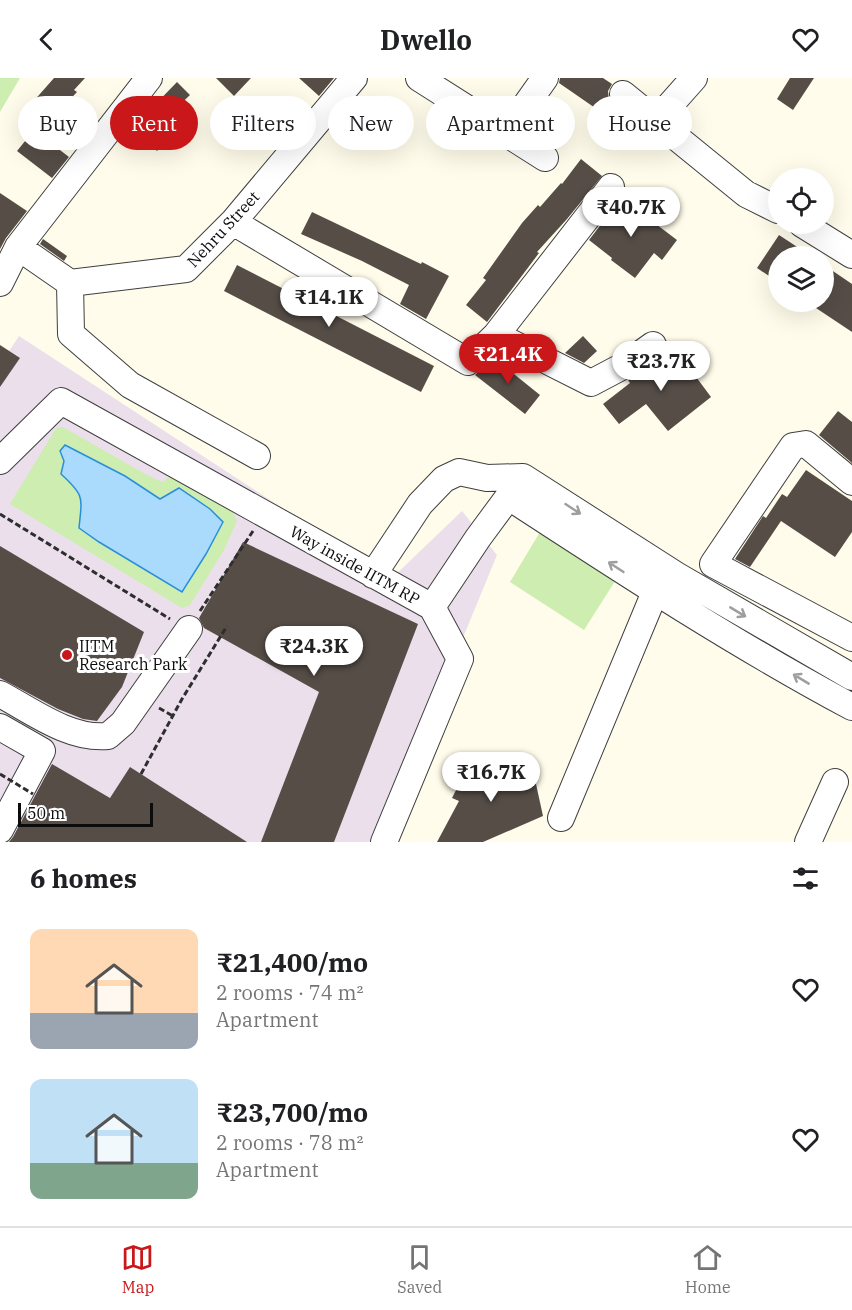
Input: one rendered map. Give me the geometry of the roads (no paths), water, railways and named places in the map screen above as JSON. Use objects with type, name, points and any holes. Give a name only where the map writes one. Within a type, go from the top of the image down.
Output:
[{"type":"street","points":[[0,283],[18,247],[149,78]]},
{"type":"street","name":"Nehru Street","points":[[70,283],[186,269],[233,222],[354,78]]},
{"type":"street","points":[[419,78],[447,96]]},
{"type":"street","points":[[533,96],[546,78]]},
{"type":"street","points":[[678,96],[694,78]]},
{"type":"street","points":[[692,144],[708,151],[746,194],[768,205]]},
{"type":"street","points":[[533,150],[545,158]]},
{"type":"street","points":[[233,222],[468,362],[496,335],[611,187]]},
{"type":"street","points":[[818,234],[852,255]]},
{"type":"street","points":[[18,247],[70,283],[71,334],[130,384],[257,456]]},
{"type":"street","points":[[496,335],[591,383],[625,365],[653,345]]},
{"type":"street","name":"Way inside IITM RP","points":[[0,461],[61,401],[432,607],[478,538],[516,487]]},
{"type":"street","points":[[852,482],[806,444],[793,446],[714,564],[852,638]]},
{"type":"street","points":[[373,574],[420,504],[444,479],[459,472],[487,478],[516,487],[669,571],[852,677]]},
{"type":"street","points":[[516,487],[655,592],[813,687],[852,707]]},
{"type":"street","points":[[561,818],[655,592],[669,571]]},
{"type":"street","points":[[384,842],[460,659],[432,607]]},
{"type":"street","points":[[0,694],[75,732],[90,736],[108,736],[123,723],[189,629]]},
{"type":"street","points":[[0,726],[42,751],[0,830]]},
{"type":"street","points":[[808,842],[835,782]]},
{"type":"water","points":[[65,445],[125,476],[160,499],[179,488],[210,509],[223,522],[182,592],[79,528],[80,498],[74,487],[61,474],[64,461],[60,451]]},
{"type":"place","name":"IITM Research Park","points":[[67,655]]}]
